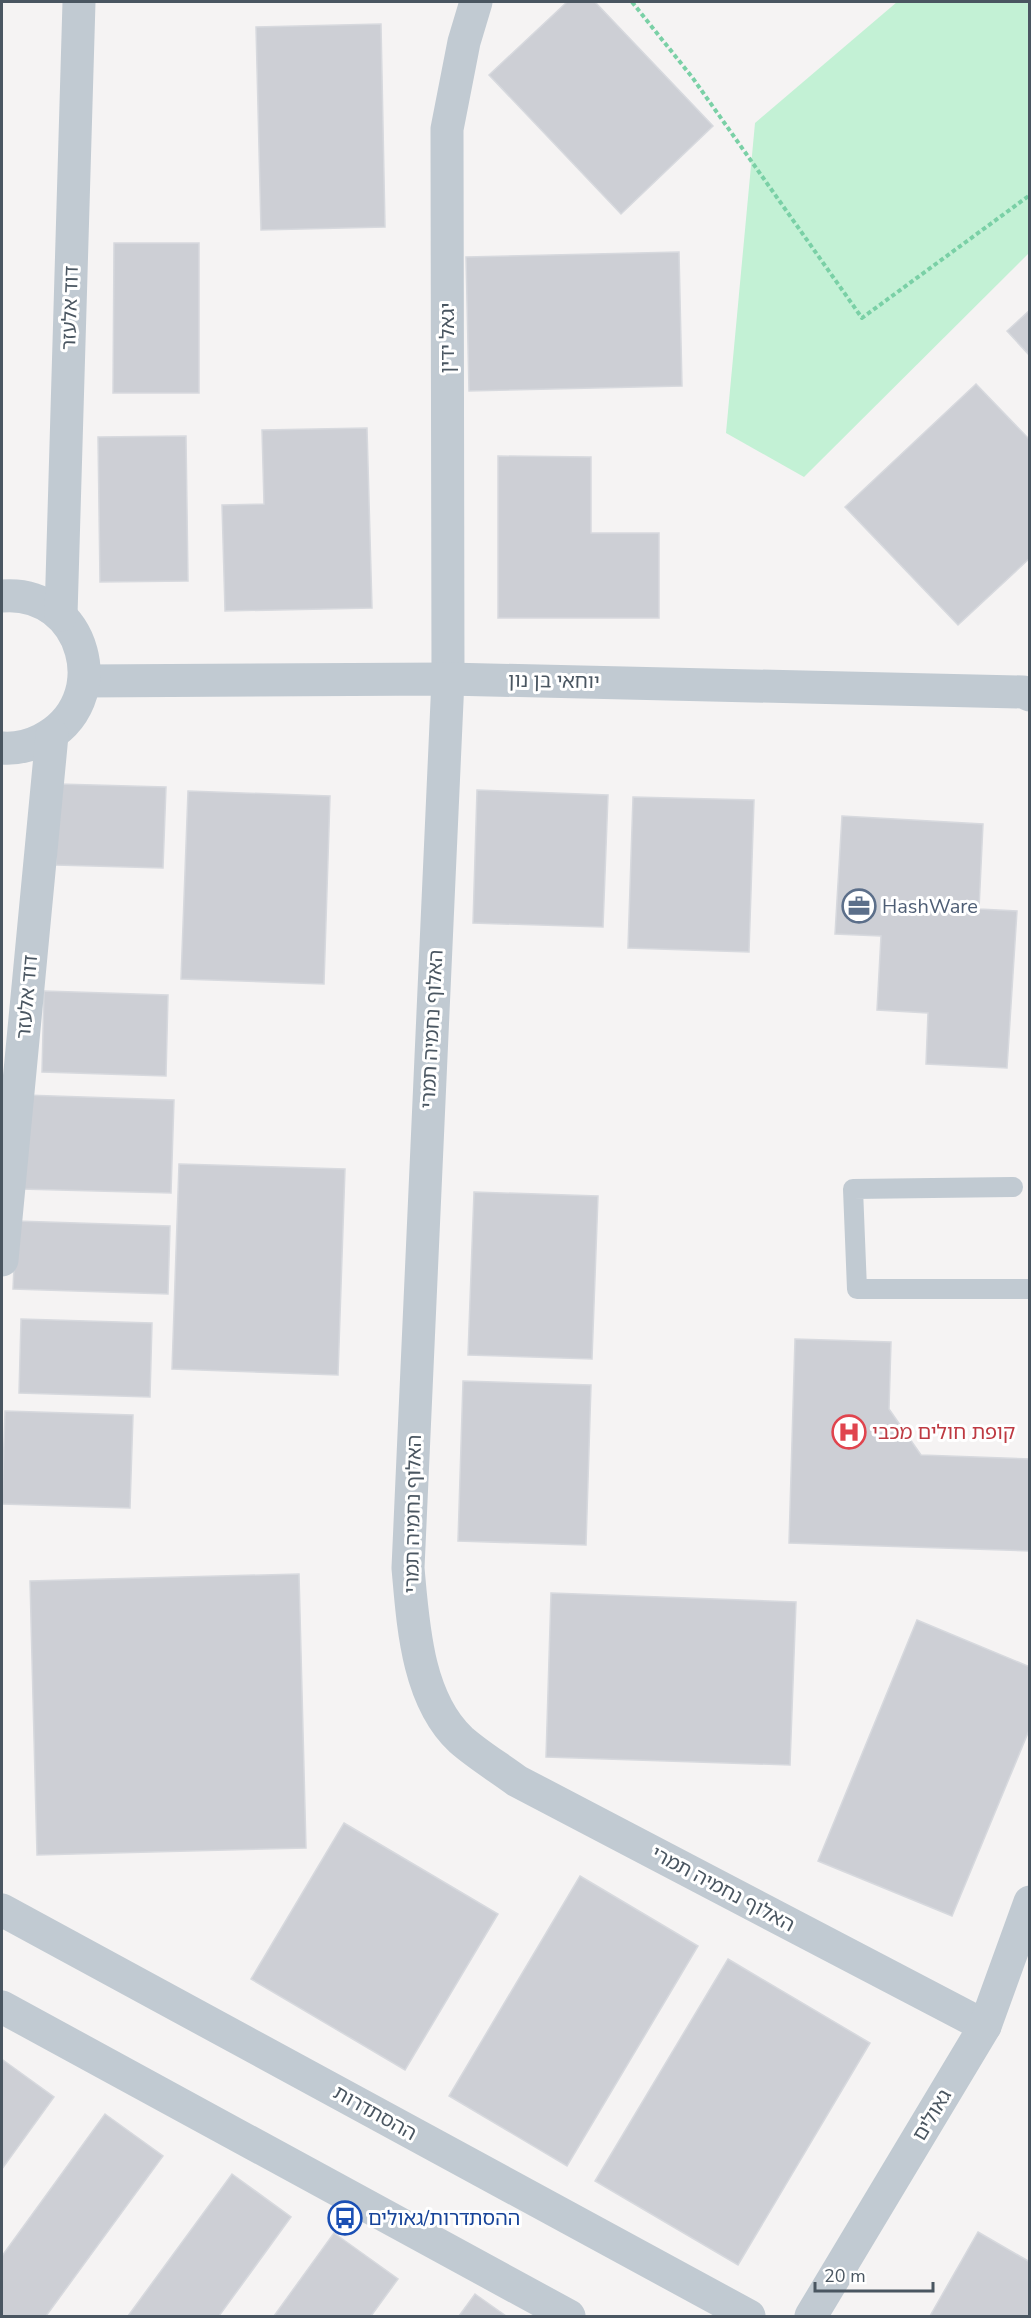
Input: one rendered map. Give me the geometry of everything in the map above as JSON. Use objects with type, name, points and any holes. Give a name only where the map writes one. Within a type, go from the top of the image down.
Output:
[{"type":"street","name":"דוד אלעזר","points":[[60,615],[79,2]]},
{"type":"street","name":"יגאל ידין","points":[[448,679],[447,129],[464,42],[476,2]]},
{"type":"street","points":[[2,596],[16,595],[40,601],[60,615],[76,634],[84,657],[84,681],[79,702],[68,720],[52,735],[32,744],[11,749],[2,748]]},
{"type":"street","name":"יוחאי בן נון","points":[[84,681],[448,679],[1027,692]]},
{"type":"street","name":"האלוף נחמיה תמרי","points":[[448,679],[408,1568],[413,1628],[431,1701],[460,1739],[516,1781],[985,2026]]},
{"type":"street","name":"דוד אלעזר","points":[[2,1260],[52,735]]},
{"type":"street","name":"גאולים","points":[[811,2316],[985,2026],[1029,1902]]},
{"type":"street","name":"ההסתדרות","points":[[7,1907],[749,2316]]},
{"type":"street","points":[[2,2007],[569,2316]]},
{"type":"lane","points":[[1013,1187],[854,1189],[857,1289],[1029,1289]]},
{"type":"path","points":[[632,2],[692,77],[862,318],[1029,195]]},
{"type":"green space","points":[[897,2],[1029,2],[1029,253],[804,477],[726,433],[755,123]]},
{"type":"building","points":[[567,2],[595,2],[713,126],[621,214],[489,75]]},
{"type":"building","points":[[381,24],[385,227],[261,230],[256,27]]},
{"type":"building","points":[[114,243],[199,243],[199,393],[113,393]]},
{"type":"building","points":[[679,252],[682,386],[469,391],[466,257]]},
{"type":"building","points":[[1030,310],[1030,356],[1007,331]]},
{"type":"building","points":[[976,384],[1030,440],[1030,558],[958,625],[845,507]]},
{"type":"building","points":[[367,428],[372,608],[225,611],[222,505],[264,504],[262,430]]},
{"type":"building","points":[[186,436],[188,581],[100,582],[98,437]]},
{"type":"building","points":[[498,456],[591,457],[591,533],[659,533],[659,618],[498,618]]},
{"type":"building","points":[[58,784],[166,787],[163,868],[56,865]]},
{"type":"building","points":[[477,790],[608,795],[603,927],[473,923]]},
{"type":"building","points":[[188,791],[330,796],[324,984],[181,979]]},
{"type":"building","points":[[633,797],[754,800],[749,952],[628,948]]},
{"type":"building","points":[[842,816],[983,824],[979,909],[1017,911],[1007,1068],[926,1064],[928,1013],[877,1010],[881,936],[835,934]]},
{"type":"building","points":[[44,991],[168,995],[166,1076],[42,1072]]},
{"type":"building","points":[[24,1095],[174,1100],[171,1193],[21,1189]]},
{"type":"building","points":[[179,1164],[345,1169],[338,1375],[172,1369]]},
{"type":"building","points":[[474,1192],[598,1196],[592,1359],[468,1355]]},
{"type":"building","points":[[16,1221],[170,1226],[168,1294],[13,1289]]},
{"type":"building","points":[[21,1319],[152,1323],[150,1397],[19,1393]]},
{"type":"building","name":"קופת חולים מכבי","points":[[795,1339],[891,1342],[889,1409],[921,1455],[1030,1459],[1030,1551],[789,1543]]},
{"type":"building","points":[[463,1381],[591,1385],[586,1545],[458,1541]]},
{"type":"building","points":[[5,1411],[133,1415],[130,1508],[2,1504]]},
{"type":"building","points":[[299,1574],[306,1848],[37,1855],[30,1581]]},
{"type":"building","points":[[551,1593],[796,1602],[790,1765],[546,1757]]},
{"type":"building","points":[[917,1620],[1030,1667],[1030,1728],[952,1916],[818,1861]]},
{"type":"building","points":[[344,1823],[498,1914],[405,2070],[251,1979]]},
{"type":"building","points":[[580,1876],[698,1946],[567,2166],[449,2096]]},
{"type":"building","points":[[728,1959],[870,2043],[738,2265],[595,2181]]},
{"type":"building","points":[[3,2060],[54,2097],[2,2169],[2,2062]]},
{"type":"building","points":[[105,2114],[163,2156],[46,2316],[2,2316],[2,2256]]},
{"type":"building","points":[[232,2174],[291,2217],[219,2316],[128,2316]]},
{"type":"building","points":[[978,2232],[1030,2262],[1030,2316],[930,2316]]},
{"type":"building","points":[[334,2233],[398,2279],[371,2316],[274,2316]]},
{"type":"building","points":[[475,2294],[506,2316],[459,2316]]},
{"type":"place","name":"HashWare","points":[[859,906]]},
{"type":"place","name":"קופת חולים מכבי","points":[[849,1432]]},
{"type":"place","name":"ההסתדרות/גאולים","points":[[345,2218]]}]
